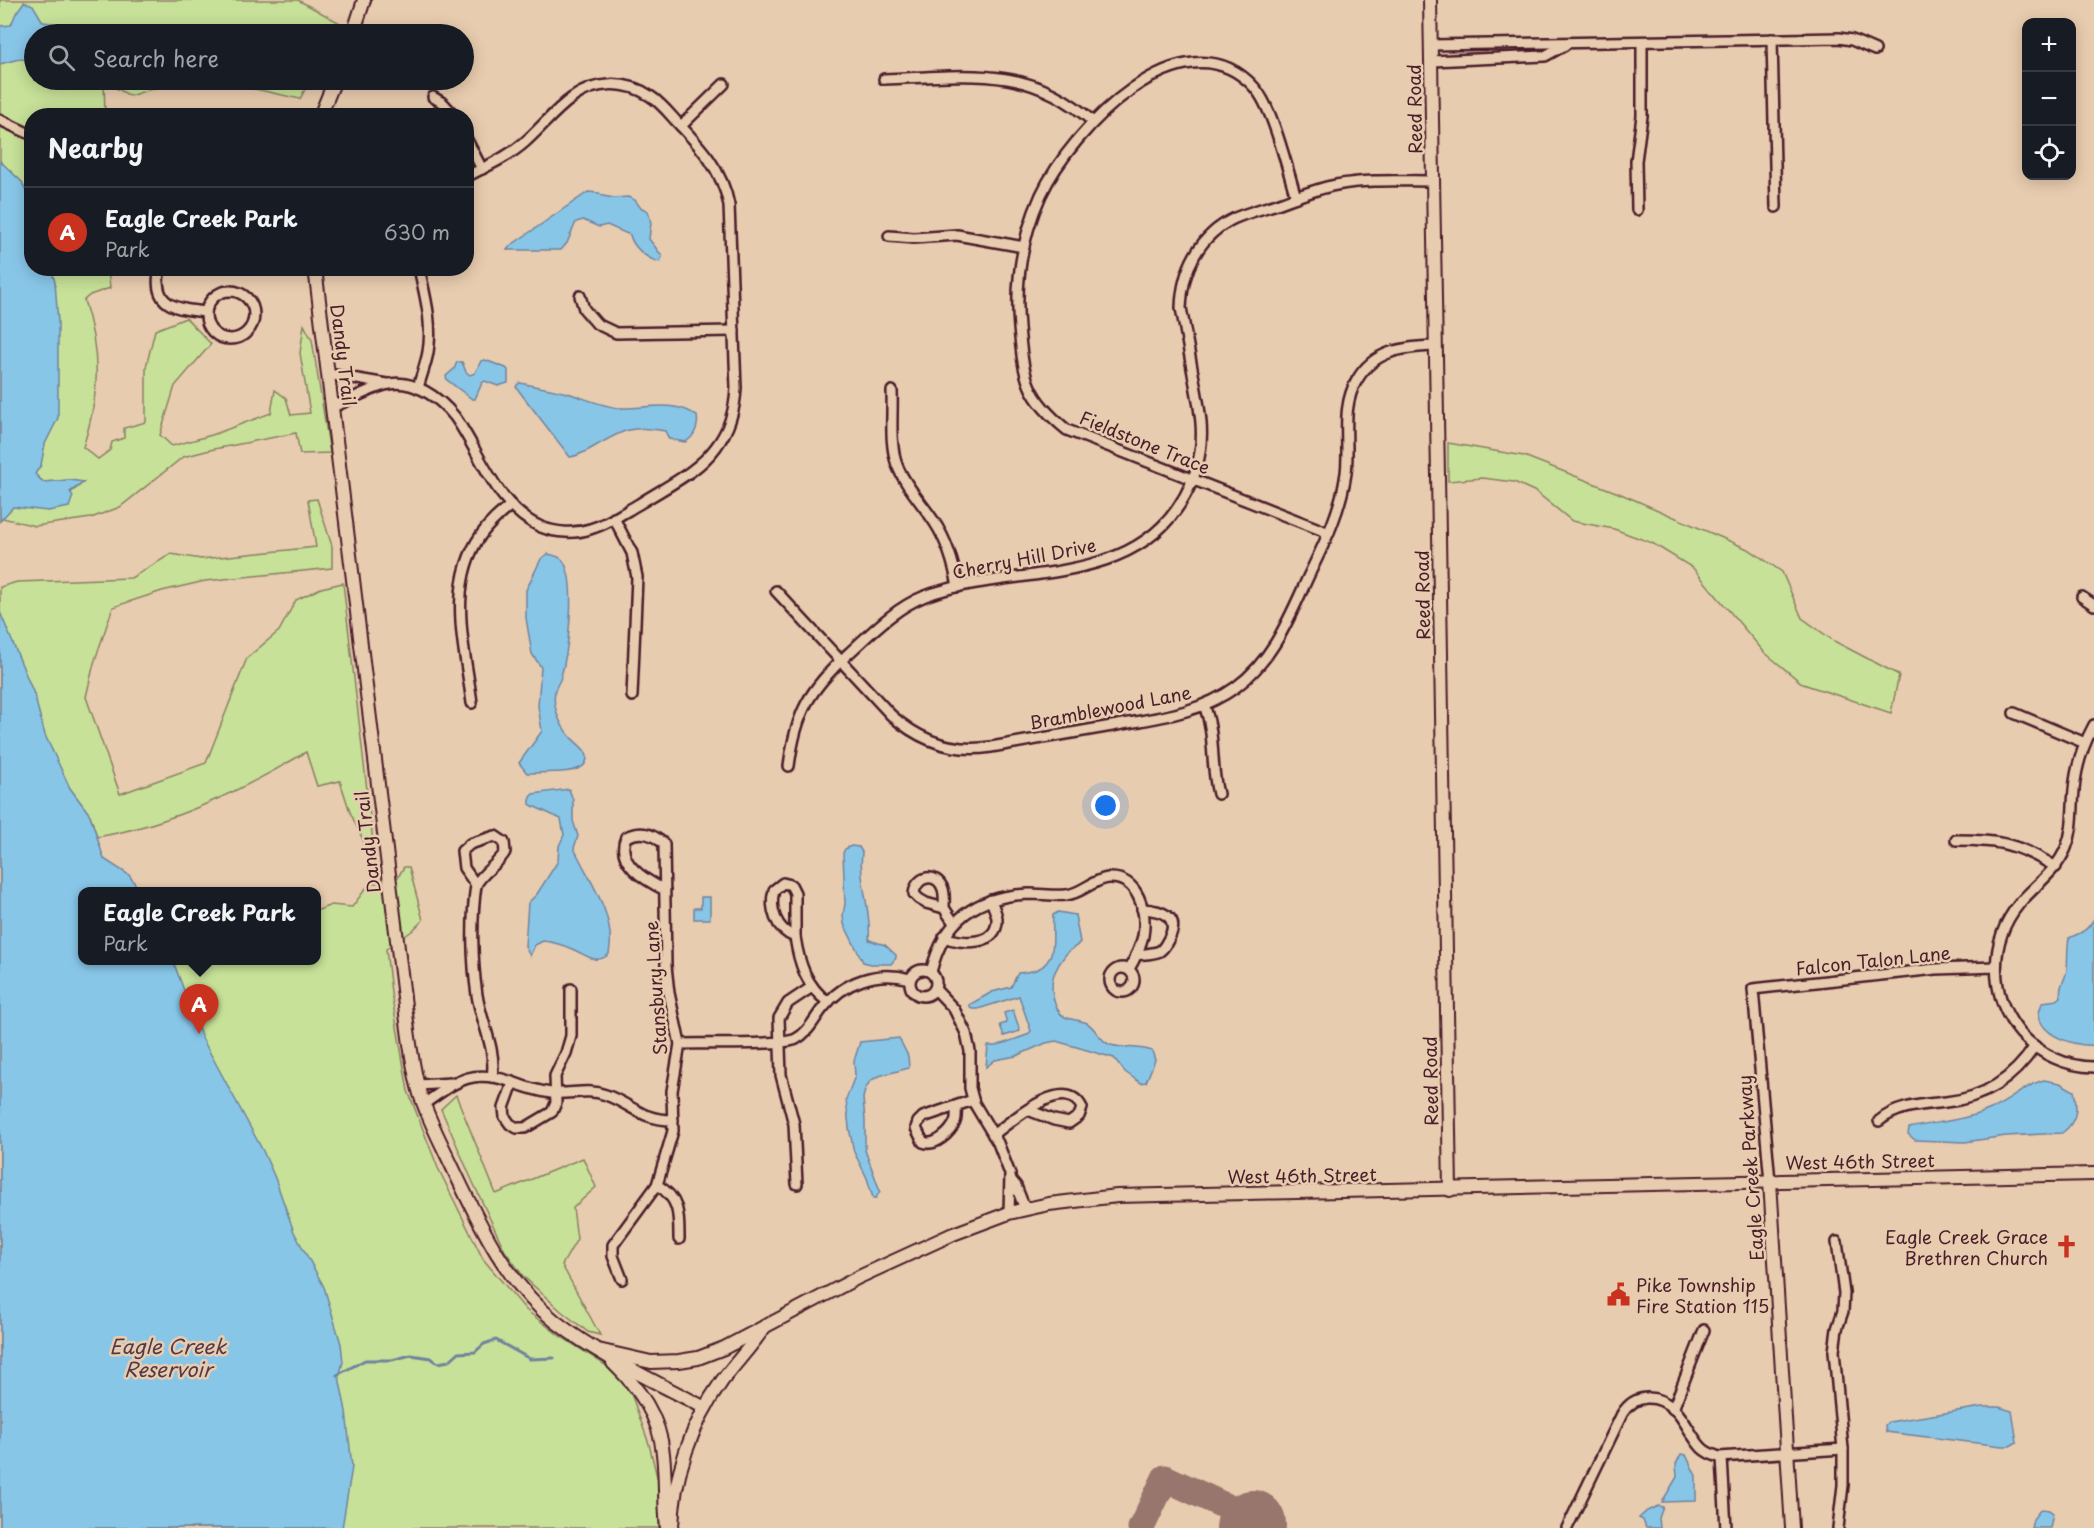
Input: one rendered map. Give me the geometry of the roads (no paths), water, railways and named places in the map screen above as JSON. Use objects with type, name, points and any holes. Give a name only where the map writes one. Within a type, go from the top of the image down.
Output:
[{"type":"street","points":[[356,24],[364,0]]},
{"type":"street","name":"Reed Road","points":[[1431,0],[1432,181],[1450,1190]]},
{"type":"street","points":[[1431,45],[1839,38],[1852,40],[1875,50]]},
{"type":"street","points":[[1772,39],[1776,207]]},
{"type":"street","points":[[1637,210],[1636,161],[1642,116],[1641,42]]},
{"type":"street","points":[[1431,61],[1545,56],[1567,44]]},
{"type":"street","name":"Fieldstone Trace","points":[[1296,197],[1264,102],[1244,77],[1222,66],[1197,62],[1166,70],[1125,95],[1093,122],[1068,150],[1046,185],[1034,212],[1024,247],[1018,298],[1023,364],[1031,390],[1040,406],[1067,430],[1329,533]]},
{"type":"street","points":[[884,79],[978,76],[1014,79],[1048,90],[1072,104],[1093,122]]},
{"type":"street","points":[[681,126],[724,84]]},
{"type":"street","points":[[328,374],[418,388],[439,400],[455,417],[510,505],[532,522],[559,531],[582,532],[600,526],[688,473],[718,444],[730,419],[735,397],[731,224],[727,195],[722,181],[710,159],[681,126],[662,105],[643,92],[621,85],[598,86],[573,97],[512,153],[474,173]]},
{"type":"street","points":[[323,108],[331,90]]},
{"type":"street","points":[[433,97],[448,108]]},
{"type":"street","points":[[0,120],[24,131]]},
{"type":"street","points":[[474,154],[482,169]]},
{"type":"street","name":"Cherry Hill Drive","points":[[789,766],[792,738],[806,704],[824,677],[882,623],[901,609],[926,596],[958,587],[1089,565],[1116,557],[1142,543],[1160,529],[1183,500],[1193,479],[1200,452],[1202,429],[1200,406],[1181,308],[1185,275],[1197,250],[1209,236],[1223,224],[1236,218],[1334,186],[1357,182],[1432,181]]},
{"type":"street","points":[[889,236],[914,238],[957,235],[1024,247]]},
{"type":"street","points":[[159,276],[158,284],[165,302],[177,309],[206,312]]},
{"type":"street","name":"Dandy Trail","points":[[316,276],[407,1022],[418,1085],[424,1104],[473,1210],[510,1273],[550,1317],[598,1350]]},
{"type":"street","points":[[418,388],[426,361],[430,332],[421,276]]},
{"type":"street","points":[[225,292],[236,292],[250,303],[253,309],[253,320],[248,330],[242,335],[236,338],[225,338],[215,334],[210,328],[206,321],[206,312],[214,297],[225,292]]},
{"type":"street","points":[[580,296],[584,309],[597,324],[616,333],[734,331]]},
{"type":"street","name":"Bramblewood Lane","points":[[776,591],[905,728],[933,742],[955,748],[991,747],[1187,712],[1236,687],[1257,669],[1283,632],[1338,512],[1347,461],[1347,406],[1356,380],[1371,362],[1387,353],[1400,348],[1436,346]]},
{"type":"street","points":[[333,407],[387,384]]},
{"type":"street","points":[[892,391],[894,450],[897,463],[907,484],[943,537],[952,558],[958,587]]},
{"type":"street","points":[[472,703],[460,609],[462,576],[479,537],[510,505]]},
{"type":"street","points":[[614,518],[632,553],[638,577],[632,696]]},
{"type":"street","points":[[2082,597],[2094,605]]},
{"type":"street","points":[[1204,705],[1213,736],[1214,774],[1218,794]]},
{"type":"street","points":[[2014,713],[2085,743]]},
{"type":"street","points":[[2094,725],[2085,743],[2077,771],[2069,841],[2056,867],[2020,902],[2009,918],[1999,944],[1996,967],[2000,994],[2006,1011],[2016,1027],[2035,1047],[2064,1062],[2094,1067]]},
{"type":"street","name":"Stansbury Lane","points":[[622,1279],[613,1256],[613,1245],[657,1185],[671,1142],[672,1091],[680,1044],[666,973],[665,890],[664,844],[658,838],[643,832],[635,832],[626,837],[623,850],[626,861],[649,883],[665,890]]},
{"type":"street","points":[[476,885],[468,876],[463,864],[463,850],[470,844],[495,836],[499,837],[506,845],[504,856],[480,878],[476,885],[473,922],[476,986],[480,1012],[493,1059],[492,1077]]},
{"type":"street","points":[[1956,840],[1988,840],[2010,844],[2027,850],[2056,867]]},
{"type":"street","points":[[931,972],[920,970],[910,979],[911,988],[918,995],[927,996],[935,989],[936,980],[931,972],[936,954],[954,923],[968,912],[991,900],[1030,894],[1066,895],[1099,880],[1113,878],[1129,885],[1138,895],[1142,909],[1143,932],[1129,969]]},
{"type":"street","points":[[795,937],[784,932],[774,914],[772,902],[774,890],[783,883],[791,885],[795,892],[795,937],[804,974],[812,987],[828,1002]]},
{"type":"street","points":[[944,937],[969,942],[988,937],[997,921],[991,900]]},
{"type":"street","points":[[944,908],[954,923]]},
{"type":"street","points":[[1136,955],[1159,951],[1172,932],[1171,921],[1165,914],[1158,910],[1142,909]]},
{"type":"street","name":"Falcon Talon Lane","points":[[1753,989],[1936,969],[1996,967]]},
{"type":"street","points":[[680,1044],[793,1040],[804,1033],[828,1002],[851,984],[873,976],[894,975],[910,979]]},
{"type":"street","points":[[797,1184],[794,1124],[781,1075],[779,1023],[782,1011],[788,1003],[812,987]]},
{"type":"street","points":[[513,1083],[504,1110],[507,1121],[517,1128],[525,1128],[552,1112],[556,1103],[555,1076],[571,1036],[571,989]]},
{"type":"street","points":[[935,989],[951,1005],[966,1033],[970,1051],[969,1079],[973,1100],[977,1111],[1004,1156],[1024,1209]]},
{"type":"street","name":"Eagle Creek Parkway","points":[[1753,989],[1770,1182],[1792,1528]]},
{"type":"street","points":[[1880,1121],[1893,1112],[1907,1107],[1961,1100],[1979,1094],[2000,1083],[2014,1072],[2035,1047]]},
{"type":"street","points":[[424,1104],[455,1083],[473,1076],[492,1077],[535,1091],[555,1093],[576,1090],[600,1093],[652,1119],[673,1120]]},
{"type":"street","points":[[418,1085],[455,1083]]},
{"type":"street","points":[[993,1135],[1040,1101],[1055,1096],[1077,1100],[1082,1108],[1079,1116],[1069,1123],[1028,1110]]},
{"type":"street","points":[[956,1106],[955,1121],[946,1134],[929,1144],[922,1142],[916,1128],[919,1120],[956,1106],[973,1100]]},
{"type":"street","name":"West 46th Street","points":[[672,1528],[675,1494],[684,1459],[705,1408],[765,1325],[904,1255],[1024,1209],[1117,1196],[2094,1174]]},
{"type":"street","points":[[1009,1213],[1008,1186],[1011,1179]]},
{"type":"street","points":[[657,1185],[672,1196],[678,1207],[679,1239]]},
{"type":"street","points":[[1837,1242],[1844,1299],[1835,1338],[1834,1359],[1843,1449],[1843,1485],[1838,1528]]},
{"type":"street","points":[[598,1350],[651,1362],[680,1361],[698,1358],[724,1348],[765,1325]]},
{"type":"street","points":[[1673,1409],[1704,1330]]},
{"type":"street","points":[[598,1350],[705,1408]]},
{"type":"street","points":[[598,1350],[636,1387],[653,1416],[663,1449],[664,1506],[667,1528]]},
{"type":"street","points":[[1567,1528],[1617,1424],[1628,1406],[1640,1398],[1653,1397],[1673,1409],[1701,1448],[1722,1458],[1843,1449]]},
{"type":"street","points":[[1722,1458],[1726,1528]]},
{"type":"water","points":[[24,2],[33,5],[43,22],[60,24],[24,24],[24,59],[0,64],[0,26],[11,25]]},
{"type":"water","points":[[0,161],[22,182],[24,187],[24,276],[53,276],[55,282],[58,322],[58,418],[45,444],[41,465],[35,474],[43,482],[70,480],[84,482],[70,492],[73,496],[69,507],[48,511],[13,507],[0,521]]},
{"type":"water","points":[[588,192],[614,198],[628,197],[648,211],[651,223],[649,239],[662,256],[660,262],[641,252],[630,235],[607,225],[599,227],[583,220],[576,222],[567,243],[561,250],[507,250]]},
{"type":"water","points":[[485,360],[508,370],[508,383],[498,386],[485,381],[475,399],[472,399],[447,380],[446,376],[454,369],[457,362],[462,362],[466,372],[470,375],[475,373],[481,361]]},
{"type":"water","points":[[520,383],[565,392],[620,408],[670,406],[679,408],[697,416],[696,428],[691,438],[685,442],[669,439],[665,431],[643,428],[627,430],[581,454],[570,457],[516,387]]},
{"type":"water","points":[[548,554],[557,556],[564,562],[568,573],[571,603],[563,668],[554,697],[556,709],[563,726],[585,751],[587,759],[581,768],[575,770],[527,773],[519,763],[542,731],[538,706],[541,667],[532,654],[526,618],[526,590],[541,559]]},
{"type":"water","name":"Eagle Creek Reservoir","points":[[0,612],[34,694],[45,735],[70,788],[90,815],[104,859],[129,875],[137,887],[78,887],[78,965],[175,965],[202,1038],[263,1151],[294,1232],[324,1287],[341,1344],[343,1362],[339,1377],[346,1411],[352,1467],[342,1528],[0,1528]]},
{"type":"water","points":[[569,789],[573,800],[573,821],[578,836],[574,848],[600,899],[609,926],[609,954],[600,959],[590,958],[562,945],[543,941],[535,945],[530,956],[525,946],[528,903],[537,894],[558,861],[559,846],[564,835],[561,819],[530,804],[530,797],[533,794]]},
{"type":"water","points":[[851,846],[859,847],[862,852],[861,863],[869,917],[869,940],[885,945],[896,955],[891,964],[863,962],[844,924],[843,853]]},
{"type":"water","points":[[701,897],[710,897],[710,919],[694,919],[694,908],[701,908]]},
{"type":"water","points":[[1058,912],[1075,915],[1080,942],[1066,954],[1054,974],[1052,991],[1057,1009],[1065,1017],[1087,1023],[1111,1045],[1152,1051],[1155,1060],[1146,1082],[1141,1083],[1125,1072],[1114,1058],[1056,1041],[1016,1056],[995,1060],[986,1067],[988,1046],[996,1046],[1027,1035],[1031,1031],[1019,996],[978,1009],[972,1009],[969,1005],[992,992],[1011,987],[1018,973],[1033,971],[1045,965],[1053,945],[1053,915]]},
{"type":"water","points":[[2094,919],[2094,1045],[2085,1045],[2054,1035],[2046,1029],[2039,1012],[2043,1002],[2057,1000],[2061,997],[2061,989],[2067,972],[2069,938],[2083,931]]},
{"type":"water","points":[[1013,1010],[1020,1031],[1004,1036],[1000,1025],[1007,1023],[1004,1013]]},
{"type":"water","points":[[899,1038],[908,1056],[909,1068],[879,1076],[870,1081],[863,1098],[865,1150],[880,1191],[876,1198],[873,1198],[867,1178],[854,1152],[846,1099],[855,1076],[854,1061],[860,1042]]},
{"type":"water","points":[[2044,1080],[2060,1083],[2074,1091],[2075,1115],[2071,1124],[2062,1133],[2006,1136],[1965,1142],[1915,1140],[1908,1134],[1909,1128],[1981,1113]]},
{"type":"water","points":[[1982,1407],[1999,1407],[2012,1411],[2017,1442],[2010,1446],[2002,1446],[1886,1432],[1885,1425],[1889,1422]]},
{"type":"water","points":[[1681,1454],[1686,1455],[1696,1476],[1696,1501],[1662,1502],[1677,1477],[1676,1464]]},
{"type":"water","points":[[1658,1506],[1663,1507],[1659,1518],[1660,1528],[1646,1528],[1643,1520],[1639,1518]]},
{"type":"water","points":[[2041,1509],[2053,1513],[2050,1528],[2031,1528],[2033,1519]]},
{"type":"waterway","points":[[337,1375],[365,1360],[392,1360],[411,1355],[431,1358],[438,1363],[449,1361],[458,1353],[475,1352],[484,1344],[496,1340],[530,1359],[554,1358]]},
{"type":"place","name":"Eagle Creek Park","points":[[199,1034]]},
{"type":"place","name":"Eagle Creek Grace Brethren Church","points":[[2066,1246]]},
{"type":"place","name":"Pike Township Fire Station 115","points":[[1618,1294]]}]
